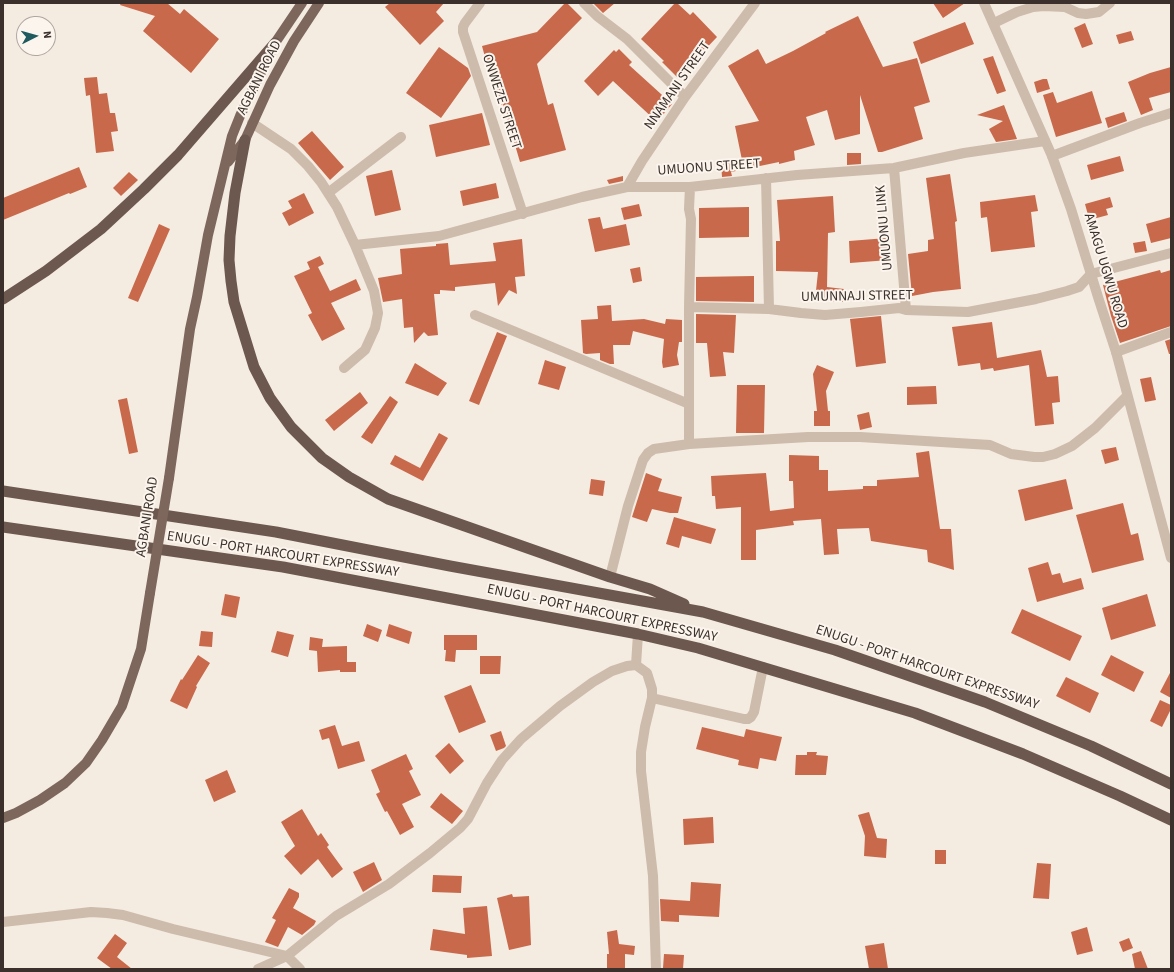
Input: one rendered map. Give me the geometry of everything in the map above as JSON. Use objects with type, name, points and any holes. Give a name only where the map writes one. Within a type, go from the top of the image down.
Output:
[{"type":"highway","points":[[3,299],[46,271],[101,229],[144,189],[178,155],[275,43]]},
{"type":"highway","points":[[245,140],[235,193],[230,236],[229,260],[234,302],[254,367],[270,398],[291,426],[322,458],[349,477],[388,499],[610,577],[650,589],[703,612]]},
{"type":"highway","name":"ENUGU - PORT HARCOURT EXPRESSWAY","points":[[3,490],[276,532],[450,566],[703,612],[835,650],[985,702],[1091,746],[1171,784]]},
{"type":"highway","name":"ENUGU - PORT HARCOURT EXPRESSWAY","points":[[3,527],[283,567],[638,634],[698,648],[915,713],[1023,754],[1171,820]]},
{"type":"highway","points":[[3,535],[18,529]]},
{"type":"main road","name":"AGBANI ROAD","points":[[3,818],[40,800],[65,783],[86,763],[102,740],[122,706],[140,649],[169,478],[190,329],[208,235],[232,136],[275,43],[302,3]]},
{"type":"main road","name":"AGBANI ROAD","points":[[225,165],[245,140],[270,85],[294,41],[319,3]]},
{"type":"street","name":"ONWEZE STREET","points":[[480,3],[465,23],[463,32],[523,214]]},
{"type":"street","points":[[584,3],[597,16],[627,39],[685,97]]},
{"type":"street","name":"NNAMANI STREET","points":[[627,187],[685,97],[755,3]]},
{"type":"street","name":"AMAGU UGWU ROAD","points":[[984,3],[1052,156],[1071,209],[1116,352],[1171,558]]},
{"type":"street","points":[[994,23],[1017,12],[1033,7],[1065,7],[1078,13],[1086,14],[1099,12],[1110,3]]},
{"type":"street","points":[[1052,156],[1171,113]]},
{"type":"street","points":[[252,123],[291,149],[308,166],[328,193],[337,207],[355,245],[374,291],[378,313],[376,328],[365,350],[344,368]]},
{"type":"street","points":[[328,193],[401,137]]},
{"type":"street","name":"UMUONU STREET","points":[[355,245],[439,236],[582,197],[627,187],[690,187],[766,178],[894,168],[964,153],[1045,141]]},
{"type":"street","name":"UMUONU LINK","points":[[894,168],[906,310]]},
{"type":"street","points":[[766,178],[769,309]]},
{"type":"street","points":[[689,444],[690,187]]},
{"type":"street","points":[[1091,274],[1171,253]]},
{"type":"street","name":"UMUNNAJI STREET","points":[[689,307],[769,309],[801,314],[825,315],[899,308],[906,310],[968,312],[1036,300],[1079,287],[1091,274]]},
{"type":"street","points":[[475,316],[689,404]]},
{"type":"street","points":[[1116,352],[1171,332]]},
{"type":"street","points":[[610,577],[628,506],[643,460],[648,453],[654,449],[689,444],[808,436],[860,437],[990,445],[1011,454],[1034,458],[1043,457],[1055,454],[1072,446],[1095,428],[1127,396]]},
{"type":"street","points":[[636,665],[638,634]]},
{"type":"street","points":[[258,969],[287,956],[336,916],[390,884],[430,853],[460,828],[468,819],[487,782],[502,760],[521,739],[560,706],[593,682],[612,671],[627,666],[636,665],[647,673],[651,682],[652,698],[645,727],[641,771],[653,876],[656,969]]},
{"type":"street","points":[[652,698],[748,719],[754,712],[763,667]]},
{"type":"street","points":[[3,922],[91,912],[107,913],[148,921],[173,929],[287,956],[300,969]]},
{"type":"building","points":[[121,3],[167,3],[180,14],[184,9],[219,39],[191,73],[143,31],[155,16],[120,5]]},
{"type":"building","points":[[390,3],[444,3],[436,12],[444,21],[420,45],[385,7]]},
{"type":"building","points":[[565,3],[567,3],[582,18],[537,64],[548,105],[553,103],[566,150],[520,162],[503,104],[500,105],[490,68],[488,68],[482,46],[537,32]]},
{"type":"building","points":[[593,3],[615,3],[603,13]]},
{"type":"building","points":[[675,3],[677,3],[690,15],[693,12],[717,37],[678,78],[662,62],[664,61],[641,39]]},
{"type":"building","points":[[933,3],[965,3],[943,18]]},
{"type":"building","points":[[858,16],[883,67],[917,58],[930,102],[914,107],[923,139],[878,152],[860,95],[860,134],[835,140],[827,110],[806,117],[815,145],[794,151],[795,160],[731,172],[732,176],[722,177],[721,162],[742,160],[735,126],[759,121],[728,66],[758,49],[766,64]]},
{"type":"building","points":[[965,22],[974,44],[921,64],[913,42]]},
{"type":"building","points":[[1085,23],[1093,44],[1082,48],[1074,28]]},
{"type":"building","points":[[1131,31],[1134,40],[1119,44],[1116,35]]},
{"type":"building","points":[[439,47],[468,68],[471,76],[441,118],[406,93]]},
{"type":"building","points":[[619,49],[632,62],[629,65],[672,104],[657,122],[613,81],[598,96],[584,81],[614,50],[616,52]]},
{"type":"building","points":[[993,56],[1006,91],[997,94],[983,59]]},
{"type":"building","points":[[1171,67],[1171,92],[1149,98],[1153,110],[1141,115],[1128,82],[1150,73]]},
{"type":"building","points":[[97,77],[99,94],[107,93],[110,113],[115,113],[118,131],[111,132],[114,151],[96,153],[90,95],[86,96],[84,78]]},
{"type":"building","points":[[1047,79],[1050,89],[1037,93],[1034,82]]},
{"type":"building","points":[[1092,91],[1102,123],[1056,137],[1043,95],[1053,92],[1057,103]]},
{"type":"building","points":[[1004,105],[1017,139],[996,142],[989,129],[1003,121],[977,115]]},
{"type":"building","points":[[1124,112],[1127,121],[1108,128],[1105,118]]},
{"type":"building","points":[[482,113],[490,145],[436,157],[429,125]]},
{"type":"building","points":[[312,131],[344,167],[330,180],[298,143]]},
{"type":"building","points":[[847,153],[861,153],[861,164],[847,165]]},
{"type":"building","points":[[1120,156],[1124,171],[1091,180],[1087,165]]},
{"type":"building","points":[[79,167],[87,187],[3,220],[3,198]]},
{"type":"building","points":[[392,170],[401,210],[375,216],[366,176]]},
{"type":"building","points":[[129,172],[138,180],[121,196],[113,188]]},
{"type":"building","points":[[950,174],[957,221],[955,222],[961,289],[912,296],[908,254],[928,251],[928,240],[934,239],[926,178]]},
{"type":"building","points":[[623,176],[623,181],[609,184],[607,180]]},
{"type":"building","points":[[496,183],[499,198],[463,206],[460,191]]},
{"type":"building","points":[[304,193],[314,213],[289,226],[282,213],[292,208],[288,201]]},
{"type":"building","points":[[1035,195],[1038,211],[1031,212],[1035,247],[991,252],[987,217],[981,218],[980,202]]},
{"type":"building","points":[[833,196],[835,232],[828,233],[827,287],[844,289],[843,302],[815,300],[818,272],[776,271],[776,241],[780,241],[777,200]]},
{"type":"building","points":[[1110,197],[1113,207],[1106,209],[1108,215],[1093,219],[1091,214],[1088,215],[1085,204]]},
{"type":"building","points":[[639,204],[642,216],[624,220],[621,208]]},
{"type":"building","points":[[749,207],[749,237],[699,238],[699,208]]},
{"type":"building","points":[[600,217],[603,229],[626,224],[630,245],[595,252],[588,219]]},
{"type":"building","points":[[1171,217],[1171,238],[1151,243],[1146,224]]},
{"type":"building","points":[[159,224],[170,229],[138,302],[128,298]]},
{"type":"building","points":[[887,238],[889,260],[850,263],[849,241]]},
{"type":"building","points":[[522,239],[525,276],[515,277],[517,294],[509,290],[498,306],[495,283],[455,287],[455,291],[440,290],[440,294],[434,294],[438,335],[428,336],[424,332],[414,343],[413,327],[404,328],[402,299],[383,302],[378,278],[402,274],[400,249],[436,246],[436,244],[448,243],[450,265],[496,261],[493,243]]},
{"type":"building","points":[[1145,241],[1147,251],[1135,253],[1133,243]]},
{"type":"building","points":[[320,256],[324,264],[318,267],[330,291],[356,279],[361,290],[331,303],[345,329],[322,341],[308,315],[312,313],[294,276],[310,269],[307,262]]},
{"type":"building","points":[[640,267],[642,281],[633,283],[630,269]]},
{"type":"building","points":[[1160,270],[1161,273],[1171,270],[1171,326],[1120,343],[1103,285]]},
{"type":"building","points":[[754,276],[754,302],[696,301],[696,277]]},
{"type":"building","points":[[611,305],[612,321],[644,319],[665,324],[666,319],[682,320],[682,342],[679,342],[677,355],[679,365],[663,368],[662,362],[664,339],[633,331],[630,345],[613,345],[614,364],[600,360],[600,353],[583,353],[581,320],[598,319],[597,306]]},
{"type":"building","points":[[696,314],[736,315],[734,353],[723,352],[726,376],[710,377],[707,343],[696,343]]},
{"type":"building","points":[[881,316],[886,363],[856,367],[850,319]]},
{"type":"building","points":[[992,322],[997,358],[1041,350],[1047,377],[1058,376],[1060,402],[1052,403],[1054,424],[1035,426],[1029,365],[994,371],[993,368],[981,370],[980,363],[958,366],[952,327]]},
{"type":"building","points":[[497,332],[507,336],[479,405],[469,401]]},
{"type":"building","points":[[1171,339],[1171,354],[1169,354],[1165,341]]},
{"type":"building","points":[[545,360],[566,367],[559,390],[538,384]]},
{"type":"building","points":[[415,363],[447,383],[438,396],[405,383]]},
{"type":"building","points":[[817,365],[834,372],[826,391],[828,411],[830,411],[830,426],[814,426],[814,411],[817,411],[813,374]]},
{"type":"building","points":[[1151,377],[1156,400],[1145,402],[1140,379]]},
{"type":"building","points":[[737,385],[765,385],[764,433],[736,433]]},
{"type":"building","points":[[936,386],[937,404],[907,405],[907,387]]},
{"type":"building","points":[[360,392],[368,403],[334,431],[325,420]]},
{"type":"building","points":[[390,396],[398,402],[372,444],[361,437]]},
{"type":"building","points":[[127,398],[138,452],[129,454],[118,400]]},
{"type":"building","points":[[869,412],[872,427],[860,430],[857,415]]},
{"type":"building","points":[[439,433],[448,438],[423,481],[390,464],[395,455],[420,468]]},
{"type":"building","points":[[1116,447],[1119,460],[1105,464],[1101,450]]},
{"type":"building","points":[[929,451],[940,529],[951,529],[954,570],[928,562],[927,550],[871,541],[869,528],[837,529],[839,554],[824,555],[821,519],[793,521],[794,525],[756,530],[756,560],[741,560],[741,507],[716,509],[715,496],[712,496],[711,476],[766,473],[770,511],[794,508],[793,481],[789,481],[789,455],[819,456],[819,470],[828,470],[828,491],[863,489],[863,486],[877,486],[877,480],[919,477],[916,453]]},
{"type":"building","points":[[646,473],[662,479],[658,491],[682,497],[678,513],[670,513],[652,509],[647,522],[632,517]]},
{"type":"building","points":[[591,479],[605,481],[603,496],[589,494]]},
{"type":"building","points":[[1066,479],[1073,509],[1025,521],[1018,490]]},
{"type":"building","points":[[1123,503],[1131,535],[1138,533],[1144,560],[1092,573],[1076,515]]},
{"type":"building","points":[[674,517],[716,529],[711,544],[682,536],[679,548],[666,544]]},
{"type":"building","points":[[1048,562],[1052,575],[1060,573],[1063,583],[1081,578],[1084,589],[1037,602],[1028,568]]},
{"type":"building","points":[[225,594],[240,597],[236,618],[221,615]]},
{"type":"building","points":[[1147,594],[1156,626],[1111,640],[1102,608]]},
{"type":"building","points":[[1022,609],[1082,636],[1070,661],[1011,633]]},
{"type":"building","points":[[367,624],[382,630],[378,642],[363,636]]},
{"type":"building","points":[[389,624],[412,632],[409,644],[386,636]]},
{"type":"building","points":[[201,631],[213,632],[212,647],[199,646]]},
{"type":"building","points":[[277,631],[294,635],[288,657],[271,652]]},
{"type":"building","points":[[444,635],[477,635],[477,650],[456,650],[455,662],[445,661],[446,650],[444,650]]},
{"type":"building","points":[[310,637],[323,639],[322,647],[347,646],[347,662],[356,662],[356,672],[340,672],[340,670],[318,672],[317,651],[309,650]]},
{"type":"building","points":[[198,655],[210,663],[196,686],[197,687],[187,709],[170,701],[181,679],[182,680]]},
{"type":"building","points":[[1111,655],[1144,672],[1134,692],[1101,675]]},
{"type":"building","points":[[480,656],[501,656],[500,674],[480,674]]},
{"type":"building","points":[[1171,671],[1171,698],[1160,692]]},
{"type":"building","points":[[1066,677],[1099,693],[1090,713],[1056,696]]},
{"type":"building","points":[[471,685],[486,722],[459,733],[444,696]]},
{"type":"building","points":[[1160,700],[1171,705],[1171,709],[1162,727],[1150,721]]},
{"type":"building","points":[[335,725],[342,746],[359,741],[365,761],[338,769],[329,738],[322,740],[319,730]]},
{"type":"building","points":[[702,727],[744,737],[746,729],[782,737],[776,761],[760,758],[758,769],[738,765],[739,760],[696,749]]},
{"type":"building","points":[[501,731],[506,746],[496,751],[490,735]]},
{"type":"building","points":[[449,743],[464,761],[450,774],[435,756]]},
{"type":"building","points":[[807,752],[817,752],[816,755],[828,756],[826,775],[795,775],[796,755],[807,755]]},
{"type":"building","points":[[406,754],[413,769],[409,771],[421,795],[402,804],[414,827],[400,835],[387,811],[385,812],[376,794],[380,792],[371,770]]},
{"type":"building","points":[[227,770],[236,792],[214,802],[205,780]]},
{"type":"building","points":[[441,793],[463,811],[452,824],[430,807]]},
{"type":"building","points":[[302,809],[318,836],[321,833],[329,845],[327,847],[343,869],[332,878],[318,859],[301,875],[284,856],[295,846],[281,822]]},
{"type":"building","points":[[869,812],[877,838],[887,839],[886,858],[864,856],[865,836],[858,815]]},
{"type":"building","points":[[713,817],[714,843],[684,845],[683,819]]},
{"type":"building","points":[[935,850],[946,850],[946,864],[935,864]]},
{"type":"building","points":[[374,862],[382,880],[363,892],[353,872]]},
{"type":"building","points":[[1037,863],[1051,864],[1049,899],[1033,898]]},
{"type":"building","points":[[433,875],[462,876],[461,893],[432,892]]},
{"type":"building","points":[[691,882],[721,884],[719,917],[679,915],[679,922],[661,921],[660,899],[690,901]]},
{"type":"building","points":[[289,888],[299,893],[299,897],[293,908],[316,921],[314,925],[302,935],[288,927],[278,947],[265,942],[276,920],[272,918]]},
{"type":"building","points":[[512,894],[513,897],[529,896],[531,945],[509,950],[497,898]]},
{"type":"building","points":[[487,906],[492,956],[467,958],[467,955],[430,950],[433,929],[465,934],[463,908]]},
{"type":"building","points":[[1087,927],[1093,951],[1077,955],[1071,932]]},
{"type":"building","points":[[617,930],[619,944],[635,946],[634,955],[625,954],[625,969],[607,969],[607,954],[609,954],[607,932]]},
{"type":"building","points":[[115,934],[127,943],[117,957],[132,969],[112,969],[97,958]]},
{"type":"building","points":[[1129,938],[1133,948],[1123,952],[1119,942]]},
{"type":"building","points":[[884,943],[888,969],[869,969],[865,946]]},
{"type":"building","points":[[1141,951],[1148,969],[1135,969],[1132,954]]},
{"type":"building","points":[[664,954],[684,955],[683,969],[663,968]]}]
